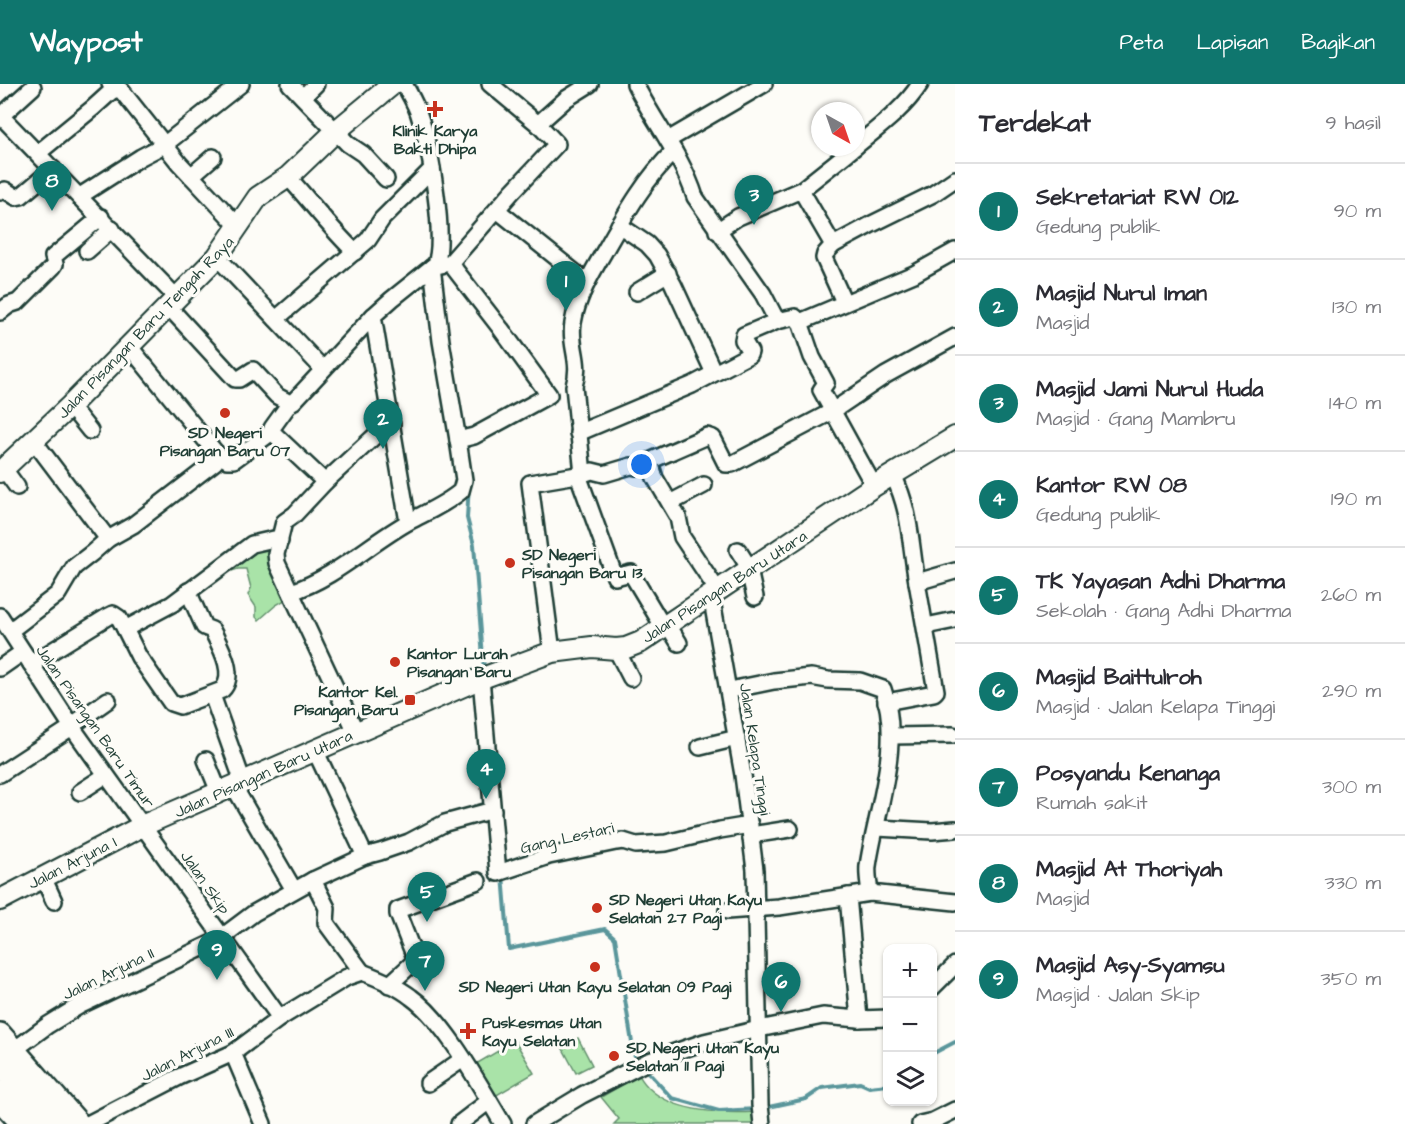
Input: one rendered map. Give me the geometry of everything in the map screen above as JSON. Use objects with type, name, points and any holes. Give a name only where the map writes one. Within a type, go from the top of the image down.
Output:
[{"type":"highway","points":[[5,1047],[55,1124]]},
{"type":"highway","points":[[0,1095],[27,1124]]},
{"type":"main road","points":[[5,1047],[79,1124]]},
{"type":"street","points":[[80,196],[164,145],[241,84]]},
{"type":"street","points":[[290,84],[348,144],[363,154],[386,179]]},
{"type":"street","points":[[303,97],[316,84]]},
{"type":"street","name":"Jalan Pisangan Baru Tengah Raya","points":[[2,471],[70,406],[217,257],[258,197],[288,177],[336,131],[393,84]]},
{"type":"street","points":[[291,592],[310,586],[408,522],[427,513],[461,491],[464,480],[464,438],[441,341],[437,202],[420,116],[404,84]]},
{"type":"street","points":[[129,346],[216,453],[227,460],[234,460],[272,432],[272,428],[290,403],[351,342],[373,316],[440,266],[497,210],[557,144],[538,124],[490,84]]},
{"type":"street","points":[[538,124],[566,99],[590,84]]},
{"type":"street","points":[[635,84],[671,146],[695,197],[763,294],[777,321]]},
{"type":"street","points":[[678,643],[632,573],[615,577],[580,474],[574,386],[578,374],[572,324],[587,282],[619,225],[664,161],[671,146],[764,84]]},
{"type":"street","points":[[865,138],[891,117],[920,84]]},
{"type":"street","points":[[33,87],[1,116],[112,229],[235,379],[253,370],[277,396],[290,403]]},
{"type":"street","points":[[38,153],[118,87],[164,145],[239,227]]},
{"type":"street","points":[[717,231],[738,217],[801,190],[843,156]]},
{"type":"street","points":[[191,176],[213,158]]},
{"type":"street","points":[[0,192],[5,190],[16,197],[21,196],[53,170]]},
{"type":"street","points":[[276,319],[368,240],[382,219],[432,170]]},
{"type":"street","points":[[288,177],[354,252]]},
{"type":"street","points":[[844,302],[824,258],[833,245],[933,195],[955,179]]},
{"type":"street","points":[[801,190],[833,245]]},
{"type":"street","points":[[497,210],[587,282]]},
{"type":"street","points":[[0,312],[18,302],[53,267],[55,264],[53,257],[101,217]]},
{"type":"street","points":[[619,225],[652,250],[668,273],[714,373]]},
{"type":"street","points":[[87,251],[112,229]]},
{"type":"street","points":[[800,322],[844,302],[900,281],[955,251]]},
{"type":"street","points":[[217,257],[323,369]]},
{"type":"street","points":[[440,266],[549,392]]},
{"type":"street","points":[[637,292],[668,273]]},
{"type":"street","points":[[373,316],[408,522]]},
{"type":"street","points":[[578,433],[683,389],[749,355],[750,352],[743,340],[744,335],[777,321],[795,317],[800,322],[812,357],[826,383],[821,390],[831,412],[874,486]]},
{"type":"street","points":[[552,652],[530,483],[592,471],[604,474],[631,466],[636,468],[710,435],[726,464],[732,464],[831,412],[886,375],[955,337]]},
{"type":"street","points":[[549,392],[574,386]]},
{"type":"street","points":[[464,438],[548,397],[549,392]]},
{"type":"street","points":[[70,406],[90,431]]},
{"type":"street","points":[[356,732],[277,563],[276,554],[284,522],[377,434],[392,424]]},
{"type":"street","points":[[272,432],[325,482]]},
{"type":"street","name":"Jalan Pisangan Baru Utara","points":[[144,825],[356,732],[552,652],[592,647],[626,648],[641,642],[874,486],[955,437]]},
{"type":"street","points":[[34,441],[108,539]]},
{"type":"street","points":[[10,630],[58,594],[74,567],[108,539],[133,525],[215,462],[216,453]]},
{"type":"street","points":[[650,462],[655,478],[678,518],[682,537],[715,593]]},
{"type":"street","points":[[2,471],[17,487]]},
{"type":"street","points":[[729,690],[774,681],[811,677],[860,681],[885,695],[934,693],[936,691],[926,626],[916,582],[907,507],[893,475]]},
{"type":"street","points":[[670,503],[704,485]]},
{"type":"street","points":[[125,629],[172,604],[252,544],[274,538],[280,541]]},
{"type":"street","points":[[738,550],[749,570],[755,597]]},
{"type":"street","points":[[916,582],[955,571]]},
{"type":"street","points":[[0,668],[27,658],[113,614],[125,629],[139,657],[171,703],[180,706],[212,695],[222,690],[227,682],[225,661],[212,630],[204,627],[188,591]]},
{"type":"street","name":"Jalan Kelapa Tinggi","points":[[715,593],[755,870],[761,1113]]},
{"type":"street","name":"Jalan Pisangan Baru Timur","points":[[0,616],[71,726],[144,825]]},
{"type":"street","points":[[926,626],[955,620]]},
{"type":"street","points":[[616,649],[631,678]]},
{"type":"street","points":[[486,677],[493,810]]},
{"type":"street","points":[[212,695],[232,786]]},
{"type":"street","points":[[870,893],[868,868],[877,828],[891,736],[885,695]]},
{"type":"street","points":[[0,774],[108,700]]},
{"type":"street","points":[[891,736],[953,735]]},
{"type":"street","points":[[700,747],[737,738]]},
{"type":"street","points":[[315,750],[365,856]]},
{"type":"street","points":[[206,760],[232,786],[294,890]]},
{"type":"street","points":[[80,792],[106,775]]},
{"type":"street","name":"Jalan Arjuna II","points":[[5,1047],[79,1006],[222,937],[254,913],[313,880],[365,856],[409,842],[445,823],[493,810]]},
{"type":"street","name":"Gang Lestari","points":[[493,810],[502,872],[549,856],[616,842],[623,841],[636,845],[666,843],[720,830],[790,829]]},
{"type":"street","name":"Jalan Arjuna I","points":[[0,900],[144,825]]},
{"type":"street","name":"Jalan Skip","points":[[144,825],[280,1018]]},
{"type":"street","points":[[877,828],[932,831],[955,829]]},
{"type":"street","points":[[43,877],[54,901]]},
{"type":"street","points":[[313,880],[327,908],[326,923],[362,972],[410,996],[429,1012],[463,1059],[503,1124]]},
{"type":"street","points":[[389,985],[416,960],[398,910],[478,881]]},
{"type":"street","points":[[728,911],[870,893],[955,902]]},
{"type":"street","points":[[848,896],[859,1019]]},
{"type":"street","name":"Jalan Arjuna III","points":[[88,1124],[179,1077],[233,1053],[280,1018],[347,977],[362,972]]},
{"type":"street","points":[[937,985],[953,973]]},
{"type":"street","points":[[534,1124],[591,1090],[649,1061],[704,1042],[823,1016],[883,1018]]},
{"type":"street","points":[[233,1053],[262,1124]]},
{"type":"street","points":[[428,1083],[463,1059]]},
{"type":"street","points":[[459,1124],[489,1101]]},
{"type":"street","points":[[920,1124],[933,1121],[955,1110]]},
{"type":"green space","points":[[283,542],[281,564],[292,596],[276,605],[259,620],[256,617],[256,607],[248,595],[251,588],[246,569],[225,573],[237,555]]},
{"type":"green space","points":[[578,1038],[592,1065],[576,1073],[562,1047]]},
{"type":"green space","points":[[515,1041],[534,1073],[495,1096],[476,1064]]},
{"type":"green space","points":[[639,1075],[660,1097],[707,1111],[755,1112],[756,1124],[614,1124],[619,1119],[601,1097]]},
{"type":"waterway","points":[[415,84],[418,95]]},
{"type":"waterway","points":[[469,484],[467,518],[474,545],[484,670]]},
{"type":"waterway","points":[[503,875],[509,949],[605,929],[615,938],[634,1055]]},
{"type":"waterway","points":[[936,1052],[955,1042]]},
{"type":"waterway","points":[[644,1068],[672,1098],[719,1111],[757,1109]]},
{"type":"waterway","points":[[764,1108],[806,1099],[822,1088],[860,1083],[869,1087],[883,1086]]},
{"type":"place","name":"Klinik Karya Bakti Dhipa","points":[[435,109]]},
{"type":"place","name":"Masjid At Thoriyah","points":[[52,211]]},
{"type":"place","name":"Masjid Jami Nurul Huda","points":[[754,225]]},
{"type":"place","name":"Sekretariat RW 012","points":[[566,311]]},
{"type":"place","name":"SD Negeri Pisangan Baru 07","points":[[225,413]]},
{"type":"place","name":"Masjid Nurul Iman","points":[[383,449]]},
{"type":"place","name":"SD Negeri Pisangan Baru 13","points":[[510,563]]},
{"type":"place","name":"Kantor Lurah Pisangan Baru","points":[[395,662]]},
{"type":"place","name":"Kantor Kel. Pisangan Baru","points":[[410,700]]},
{"type":"place","name":"Kantor RW 08","points":[[486,799]]},
{"type":"place","name":"SD Negeri Utan Kayu Selatan 27 Pagi","points":[[597,908]]},
{"type":"place","name":"TK Yayasan Adhi Dharma","points":[[427,922]]},
{"type":"place","name":"SD Negeri Utan Kayu Selatan 09 Pagi","points":[[595,967]]},
{"type":"place","name":"Masjid Asy-Syamsu","points":[[217,980]]},
{"type":"place","name":"Posyandu Kenanga","points":[[425,991]]},
{"type":"place","name":"Masjid Baittulroh","points":[[781,1012]]},
{"type":"place","name":"Puskesmas Utan Kayu Selatan","points":[[468,1031]]},
{"type":"place","name":"SD Negeri Utan Kayu Selatan 11 Pagi","points":[[614,1056]]}]
